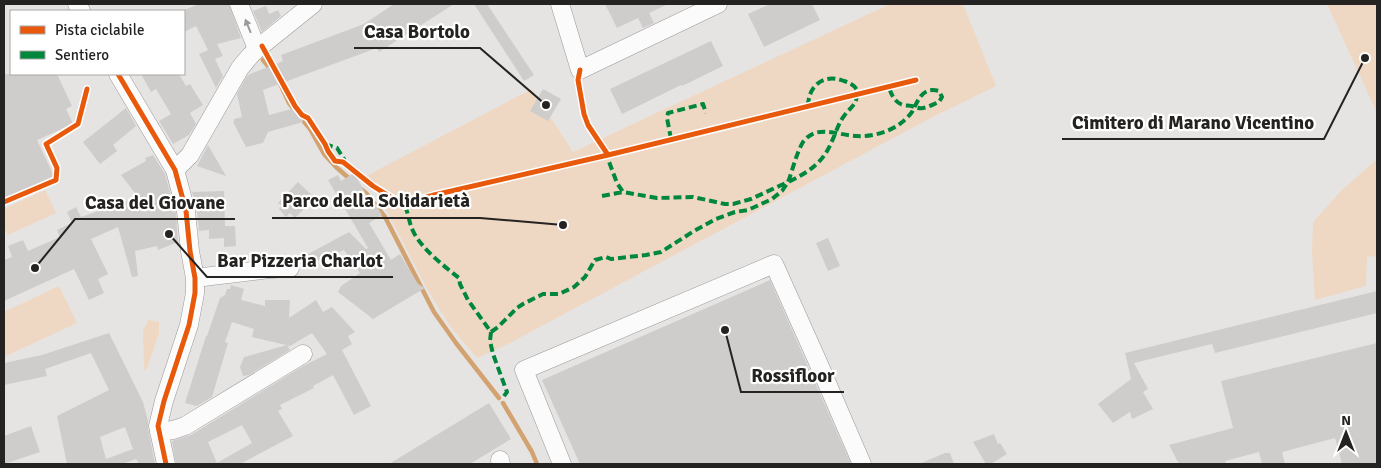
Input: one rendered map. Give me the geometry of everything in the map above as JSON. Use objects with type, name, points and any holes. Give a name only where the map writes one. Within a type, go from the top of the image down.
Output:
[{"type":"street","points":[[239,4],[257,49]]},
{"type":"street","points":[[175,170],[190,155],[240,68],[257,49],[313,4]]},
{"type":"street","points":[[560,4],[580,70],[718,4]]},
{"type":"street","points":[[119,75],[175,170],[186,211],[195,278],[195,293],[189,325],[164,401],[158,426],[166,464]]},
{"type":"street","points":[[562,464],[524,370],[774,264],[862,464]]},
{"type":"street","points":[[195,278],[290,268]]},
{"type":"street","points":[[159,432],[185,426],[303,354]]},
{"type":"shaded area","points":[[890,4],[963,4],[996,86],[927,120],[508,344],[477,358],[450,326],[426,287],[368,175],[532,89],[573,152]]},
{"type":"shaded area","points":[[1327,4],[1377,4],[1377,113]]},
{"type":"shaded area","points":[[1377,159],[1377,256],[1367,257],[1366,286],[1315,300],[1312,254],[1313,222],[1341,191]]},
{"type":"shaded area","points":[[45,190],[56,213],[8,235],[4,227],[4,209]]},
{"type":"shaded area","points":[[59,286],[77,323],[4,357],[4,312]]},
{"type":"shaded area","points":[[148,320],[159,322],[159,333],[147,368],[144,370],[143,331]]},
{"type":"building","points":[[199,4],[229,4],[241,38],[217,44],[223,56],[215,59],[223,76],[216,88],[199,54],[208,50],[196,26],[185,32],[184,10]]},
{"type":"building","points":[[394,4],[454,4],[379,52],[377,48],[263,90],[269,115],[299,107],[303,122],[268,132],[263,143],[246,147],[233,122],[234,119],[242,117],[237,94],[247,76],[283,61],[281,55],[364,24]]},
{"type":"building","points":[[474,4],[487,4],[534,75],[524,81]]},
{"type":"building","points":[[605,4],[668,4],[649,13],[654,23],[643,28],[638,18],[617,28]]},
{"type":"building","points":[[770,4],[812,4],[820,20],[764,47],[748,14]]},
{"type":"building","points":[[266,6],[269,14],[278,10],[281,16],[262,32],[253,11]]},
{"type":"building","points":[[711,41],[723,66],[622,114],[610,89]]},
{"type":"building","points":[[4,74],[57,75],[72,106],[66,109],[73,124],[37,140],[54,176],[4,199]]},
{"type":"building","points":[[142,75],[180,75],[186,86],[190,84],[203,105],[190,113],[196,124],[189,135],[173,144],[159,121],[171,114],[156,89],[151,92]]},
{"type":"building","points":[[543,89],[561,99],[548,121],[530,111]]},
{"type":"building","points":[[126,108],[136,126],[113,145],[117,151],[100,164],[83,142]]},
{"type":"building","points":[[208,145],[226,176],[197,166]]},
{"type":"building","points":[[153,155],[165,174],[176,213],[178,242],[158,250],[157,246],[135,251],[138,276],[132,277],[118,227],[91,239],[108,274],[98,279],[104,293],[89,300],[74,269],[4,301],[4,260],[12,257],[8,246],[23,240],[28,251],[60,237],[57,230],[72,223],[67,212],[76,207],[81,217],[138,197],[121,175],[146,161],[145,158]]},
{"type":"building","points":[[354,173],[374,208],[377,206],[382,215],[369,223],[391,260],[400,254],[418,284],[425,288],[373,319],[338,292],[341,286],[360,273],[344,250],[317,262],[299,264],[297,260],[349,232],[366,249],[368,248],[328,180],[338,175],[341,181]]},
{"type":"building","points":[[298,182],[315,198],[295,218],[290,213],[286,217],[279,209],[282,206],[278,203]]},
{"type":"building","points":[[224,191],[225,226],[235,226],[236,246],[224,247],[224,238],[209,239],[209,230],[199,231],[197,210],[192,192]]},
{"type":"building","points":[[828,238],[840,266],[828,271],[816,243]]},
{"type":"building","points":[[770,280],[851,464],[580,464],[542,380]]},
{"type":"building","points":[[231,285],[244,289],[241,300],[265,306],[265,300],[290,300],[289,318],[316,300],[323,312],[332,307],[355,332],[348,336],[352,344],[342,350],[371,406],[354,415],[333,375],[313,386],[314,388],[280,405],[282,409],[278,411],[293,436],[240,464],[176,464],[172,441],[191,435],[303,366],[327,354],[312,333],[290,346],[252,337],[254,329],[232,322],[225,342],[228,343],[212,397],[197,406],[185,403],[220,298],[225,295],[227,289],[230,289]],"holes":[[[242,425],[252,443],[217,463],[208,442]]]},
{"type":"building","points":[[1377,291],[1377,313],[1215,353],[1212,344],[1134,363],[1148,389],[1143,392],[1153,409],[1132,419],[1130,412],[1113,423],[1098,404],[1131,379],[1125,353]]},
{"type":"building","points":[[109,333],[143,402],[155,464],[139,464],[136,459],[122,464],[67,464],[57,416],[109,390],[91,353],[45,369],[47,376],[4,385],[4,363],[42,355]],"holes":[[[125,427],[133,449],[106,459],[100,437]]]},
{"type":"building","points":[[1377,343],[1377,464],[1342,464],[1335,438],[1282,452],[1285,464],[1262,464],[1259,452],[1225,461],[1226,464],[1179,464],[1169,445],[1233,428],[1221,381]]},
{"type":"building","points":[[287,345],[290,350],[249,375],[243,376],[240,367],[244,357]]},
{"type":"building","points":[[489,403],[511,439],[470,464],[389,464]]},
{"type":"building","points":[[31,426],[40,452],[4,464],[4,436]]},
{"type":"building","points":[[994,434],[998,444],[1000,443],[1007,454],[991,464],[986,464],[973,442]]},
{"type":"building","points":[[945,453],[950,453],[954,464],[919,464]]},
{"type":"waterway","points":[[263,60],[272,71]]},
{"type":"waterway","points":[[278,79],[289,103],[310,129],[324,154],[352,181]]},
{"type":"waterway","points":[[361,189],[385,217],[434,312],[499,398]]},
{"type":"waterway","points":[[503,403],[537,464]]},
{"type":"marked path","points":[[491,332],[523,304],[543,294],[559,294],[574,287],[585,277],[595,260],[606,257],[611,259],[661,252],[716,219],[735,212],[748,210],[772,199],[782,191],[788,182],[820,161],[828,149],[842,119],[855,102],[857,90],[852,84],[844,81],[836,79],[823,80],[814,87],[808,107]]},
{"type":"marked path","points":[[605,151],[617,183],[623,192],[657,198],[693,197],[733,204],[751,199],[788,182],[796,157],[803,142],[809,136],[821,132],[862,136],[874,135],[897,126],[912,112],[914,108],[916,103],[921,95],[928,91],[939,91],[942,97],[939,102],[925,108],[917,108],[916,107],[914,107],[913,106],[900,104],[895,100],[889,86]]},
{"type":"marked path","points":[[671,139],[667,118],[668,113],[703,104],[706,113]]},
{"type":"marked path","points":[[325,144],[337,148],[344,159],[343,162]]},
{"type":"marked path","points":[[602,196],[623,192]]},
{"type":"marked path","points":[[405,206],[412,230],[418,239],[434,257],[459,278],[468,300],[491,332],[490,341],[493,354],[507,392],[502,399]]},
{"type":"cycle path","points":[[262,46],[295,106],[302,115],[308,118],[335,161],[343,162],[373,186],[405,206],[416,200],[434,195],[916,80]]},
{"type":"cycle path","points":[[580,70],[578,80],[584,114],[588,125],[608,155]]},
{"type":"cycle path","points":[[119,75],[175,170],[186,211],[195,278],[195,293],[189,325],[164,401],[158,426],[166,464]]},
{"type":"cycle path","points":[[4,202],[56,180],[57,168],[46,144],[78,124],[87,89]]},
{"type":"place","name":"Cimitero di Marano Vicentino","points":[[1365,58]]},
{"type":"place","name":"Casa Bortolo","points":[[546,105]]},
{"type":"place","name":"Parco della Solidarietà","points":[[563,225]]},
{"type":"place","name":"Bar Pizzeria Charlot","points":[[169,234]]},
{"type":"place","name":"Casa del Giovane","points":[[35,268]]},
{"type":"place","name":"Rossifloor","points":[[725,330]]}]
